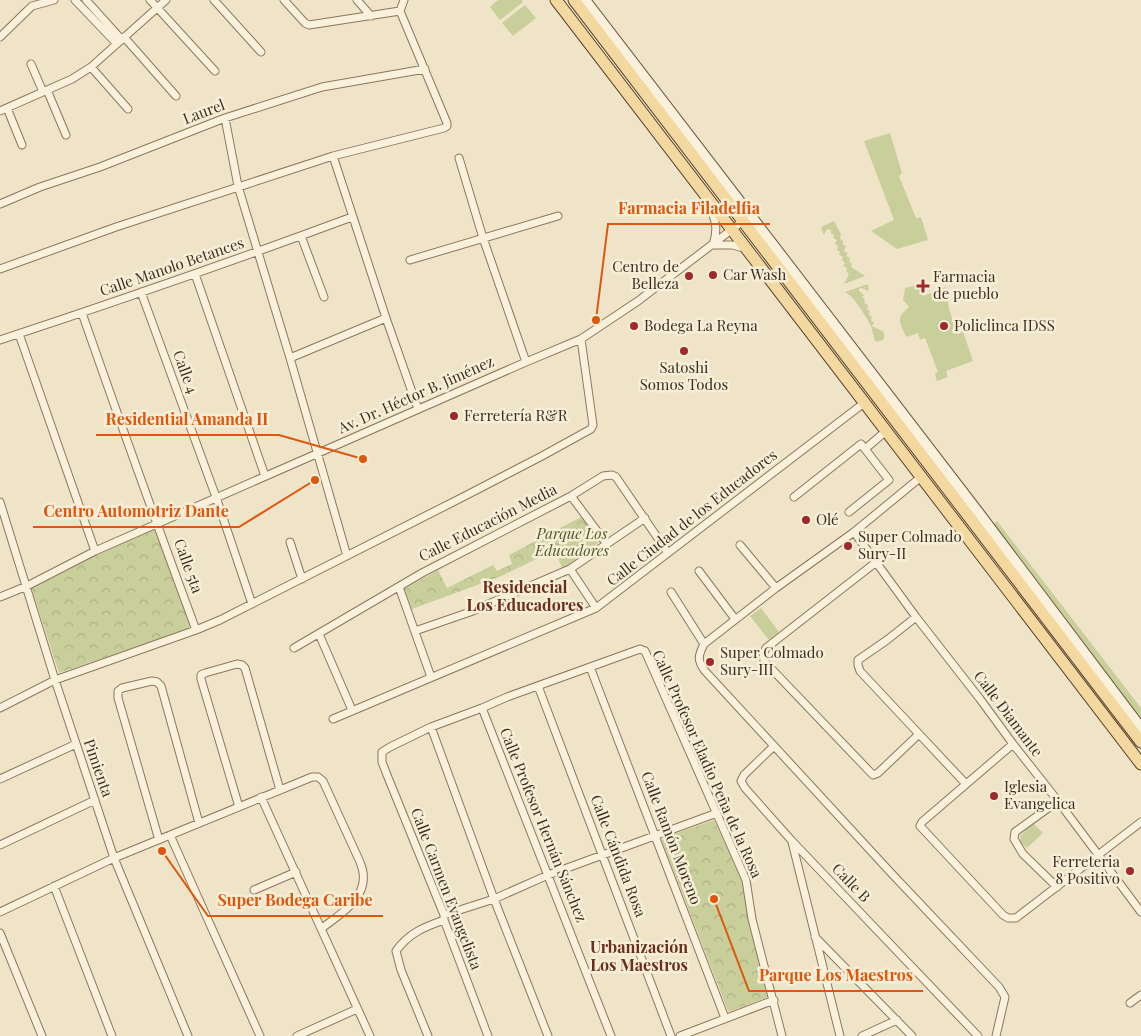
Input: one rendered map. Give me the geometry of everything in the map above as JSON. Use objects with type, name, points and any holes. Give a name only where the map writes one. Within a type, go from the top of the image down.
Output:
[{"type":"main road","points":[[556,0],[1141,764]]},
{"type":"main road","points":[[574,0],[1141,742]]},
{"type":"street","points":[[1,34],[32,6],[54,0]]},
{"type":"street","points":[[75,0],[121,40]]},
{"type":"street","points":[[86,0],[121,40],[176,96]]},
{"type":"street","points":[[150,0],[215,71]]},
{"type":"street","points":[[22,145],[2,110],[72,79],[91,67],[166,0]]},
{"type":"street","points":[[214,0],[261,52]]},
{"type":"street","points":[[284,0],[305,24],[309,25],[400,11]]},
{"type":"street","points":[[357,0],[370,16]]},
{"type":"street","points":[[0,270],[116,227],[238,186],[333,156],[444,128],[448,122],[400,11],[404,0]]},
{"type":"street","points":[[585,0],[978,512],[1141,728]]},
{"type":"street","points":[[32,64],[66,135]]},
{"type":"street","points":[[91,67],[128,109]]},
{"type":"street","name":"Laurel","points":[[0,204],[225,118],[322,86],[425,69]]},
{"type":"street","points":[[225,118],[238,186],[347,556]]},
{"type":"street","points":[[333,156],[418,409]]},
{"type":"street","points":[[460,158],[483,238],[526,362]]},
{"type":"street","points":[[705,195],[715,217],[716,234],[713,245],[732,245],[746,249]]},
{"type":"street","name":"Calle Manolo Betances","points":[[0,340],[195,274],[352,216]]},
{"type":"street","points":[[410,260],[558,216]]},
{"type":"street","name":"Av. Dr. Héctor B. Jiménez","points":[[0,597],[27,586],[95,551],[216,497],[581,339],[638,301],[742,221]]},
{"type":"street","points":[[301,236],[324,296]]},
{"type":"street","points":[[195,274],[265,476]]},
{"type":"street","name":"Calle 4","points":[[141,292],[216,497],[252,604]]},
{"type":"street","name":"Calle 5ta","points":[[82,313],[196,630]]},
{"type":"street","points":[[290,358],[386,318]]},
{"type":"street","points":[[18,334],[95,551]]},
{"type":"street","points":[[0,708],[55,680],[196,630],[252,604],[533,461],[592,428],[581,339]]},
{"type":"street","name":"Calle Ciudad de los Educadores","points":[[333,719],[596,608],[864,403]]},
{"type":"street","points":[[865,449],[886,431]]},
{"type":"street","points":[[794,497],[861,444],[889,480],[849,512]]},
{"type":"street","name":"Calle Educación Media","points":[[294,648],[422,573],[571,496],[604,476],[612,475],[616,477],[668,554]]},
{"type":"street","points":[[921,477],[854,532],[776,588],[704,644],[699,655],[700,664],[999,987],[1005,997],[996,1036]]},
{"type":"street","points":[[571,496],[606,543]]},
{"type":"street","name":"Pimienta","points":[[0,502],[55,680],[114,858],[188,1036]]},
{"type":"street","points":[[415,631],[470,612],[570,569],[645,518]]},
{"type":"street","name":"Calle Diamante","points":[[854,532],[916,617],[1099,854],[1141,912]]},
{"type":"street","points":[[290,542],[302,579]]},
{"type":"street","points":[[740,545],[776,588]]},
{"type":"street","points":[[875,562],[766,648],[763,654],[764,661],[873,775],[878,774],[919,734]]},
{"type":"street","points":[[570,569],[596,608]]},
{"type":"street","points":[[699,571],[735,619]]},
{"type":"street","points":[[399,587],[431,677]]},
{"type":"street","points":[[671,592],[704,644]]},
{"type":"street","points":[[916,617],[858,660],[858,665],[860,671],[966,784]]},
{"type":"street","points":[[319,634],[352,710]]},
{"type":"street","name":"Calle Profesor Eladio Peña de la Rosa","points":[[590,667],[640,649],[645,652],[746,880],[752,920],[782,1036]]},
{"type":"street","points":[[239,807],[200,680],[201,675],[205,673],[237,664],[245,668],[280,790]]},
{"type":"street","points":[[548,1036],[494,899],[431,727],[590,667]]},
{"type":"street","name":"Calle Ramón Moreno","points":[[590,667],[725,1018]]},
{"type":"street","points":[[159,840],[118,698],[118,691],[122,688],[152,681],[157,682],[161,686],[199,823]]},
{"type":"street","name":"Calle Cándida Rosa","points":[[538,686],[672,1036]]},
{"type":"street","name":"Calle Profesor Hernán Sánchez","points":[[482,708],[611,1036]]},
{"type":"street","name":"Calle Carmen Evangelista","points":[[431,727],[382,752],[382,762],[444,918],[488,1036]]},
{"type":"street","points":[[0,779],[76,744]]},
{"type":"street","points":[[1013,744],[922,822],[920,826],[1008,918],[1016,918],[1141,822]]},
{"type":"street","name":"Calle B","points":[[774,746],[744,775],[742,781],[745,788],[792,841],[978,1036]]},
{"type":"street","points":[[0,912],[114,858],[312,777],[318,777],[323,781],[364,873],[360,895],[322,928]]},
{"type":"street","points":[[262,798],[370,1036]]},
{"type":"street","points":[[0,844],[95,800]]},
{"type":"street","points":[[1057,887],[1023,854],[1014,839],[1015,832],[1058,801]]},
{"type":"street","points":[[428,1036],[396,951],[411,935],[444,918],[494,899],[548,875],[717,812]]},
{"type":"street","points":[[170,835],[260,1036]]},
{"type":"street","points":[[792,841],[840,1036]]},
{"type":"street","points":[[254,890],[296,872]]},
{"type":"street","points":[[54,886],[112,1036]]},
{"type":"street","points":[[0,933],[42,1036]]},
{"type":"street","points":[[815,936],[912,1036]]},
{"type":"street","points":[[1130,1003],[1141,996]]},
{"type":"street","points":[[680,1036],[774,1000]]},
{"type":"street","points":[[297,1036],[357,1009]]},
{"type":"street","points":[[862,1036],[897,1020]]},
{"type":"green space","points":[[498,0],[522,0],[523,2],[500,20],[490,7]]},
{"type":"green space","points":[[525,5],[536,18],[513,36],[502,23]]},
{"type":"green space","points":[[890,133],[902,173],[899,176],[916,218],[921,217],[928,240],[897,249],[871,231],[894,220],[864,141]]},
{"type":"green space","points":[[834,221],[841,234],[840,239],[843,241],[843,245],[846,246],[844,251],[848,253],[846,256],[850,258],[851,267],[865,276],[844,284],[849,274],[846,271],[847,268],[843,266],[845,263],[842,260],[843,257],[839,255],[840,252],[837,250],[838,246],[835,244],[837,240],[833,238],[834,235],[831,233],[831,230],[827,229],[824,235],[821,228]]},
{"type":"green space","points":[[868,284],[869,291],[861,288],[859,291],[864,295],[862,297],[865,299],[864,303],[868,305],[869,315],[874,323],[872,326],[884,332],[883,340],[877,342],[875,341],[871,326],[861,309],[852,297],[845,292]]},
{"type":"green space","points":[[918,285],[923,296],[946,287],[949,309],[956,330],[962,329],[973,361],[946,371],[948,377],[937,381],[935,374],[938,372],[925,338],[920,340],[918,333],[906,337],[900,321],[900,318],[909,307],[903,300],[905,288]]},
{"type":"green space","name":"Parque Los Educadores","points":[[581,517],[600,541],[576,562],[562,568],[555,550],[499,577],[412,609],[404,589],[438,570],[447,588],[493,565],[497,571],[512,564],[509,555]]},
{"type":"green space","points":[[997,521],[1141,708],[1141,741],[982,533]]},
{"type":"green space","points":[[155,529],[195,627],[59,673],[30,584]]},
{"type":"green space","points":[[761,608],[779,632],[769,640],[750,616]]},
{"type":"green space","points":[[714,820],[742,881],[748,917],[768,997],[731,1011],[728,1011],[662,841],[666,837]]},
{"type":"green space","points":[[1033,823],[1043,833],[1027,848],[1020,842],[1020,836]]},
{"type":"place","name":"Car Wash","points":[[713,275]]},
{"type":"place","name":"Centro de Belleza","points":[[689,276]]},
{"type":"place","name":"Farmacia de pueblo","points":[[923,286]]},
{"type":"place","name":"Farmacia Filadelfia","points":[[596,320]]},
{"type":"place","name":"Bodega La Reyna","points":[[634,326]]},
{"type":"place","name":"Policlinca IDSS","points":[[944,326]]},
{"type":"place","name":"Satoshi Somos Todos","points":[[684,351]]},
{"type":"place","name":"Ferretería R&R","points":[[454,416]]},
{"type":"place","name":"Residential Amanda II","points":[[363,459]]},
{"type":"place","name":"Centro Automotriz Dante","points":[[315,480]]},
{"type":"place","name":"Olé","points":[[806,520]]},
{"type":"place","name":"Super Colmado Sury-II","points":[[848,546]]},
{"type":"place","name":"Super Colmado Sury-III","points":[[710,662]]},
{"type":"place","name":"Iglesia Evangelica","points":[[994,796]]},
{"type":"place","name":"Super Bodega Caribe","points":[[162,851]]},
{"type":"place","name":"Ferreteria 8 Positivo","points":[[1130,871]]},
{"type":"place","name":"Parque Los Maestros","points":[[714,899]]},
{"type":"district","name":"Residencial Los Educadores","points":[[525,596]]},
{"type":"district","name":"Urbanización Los Maestros","points":[[639,956]]}]
